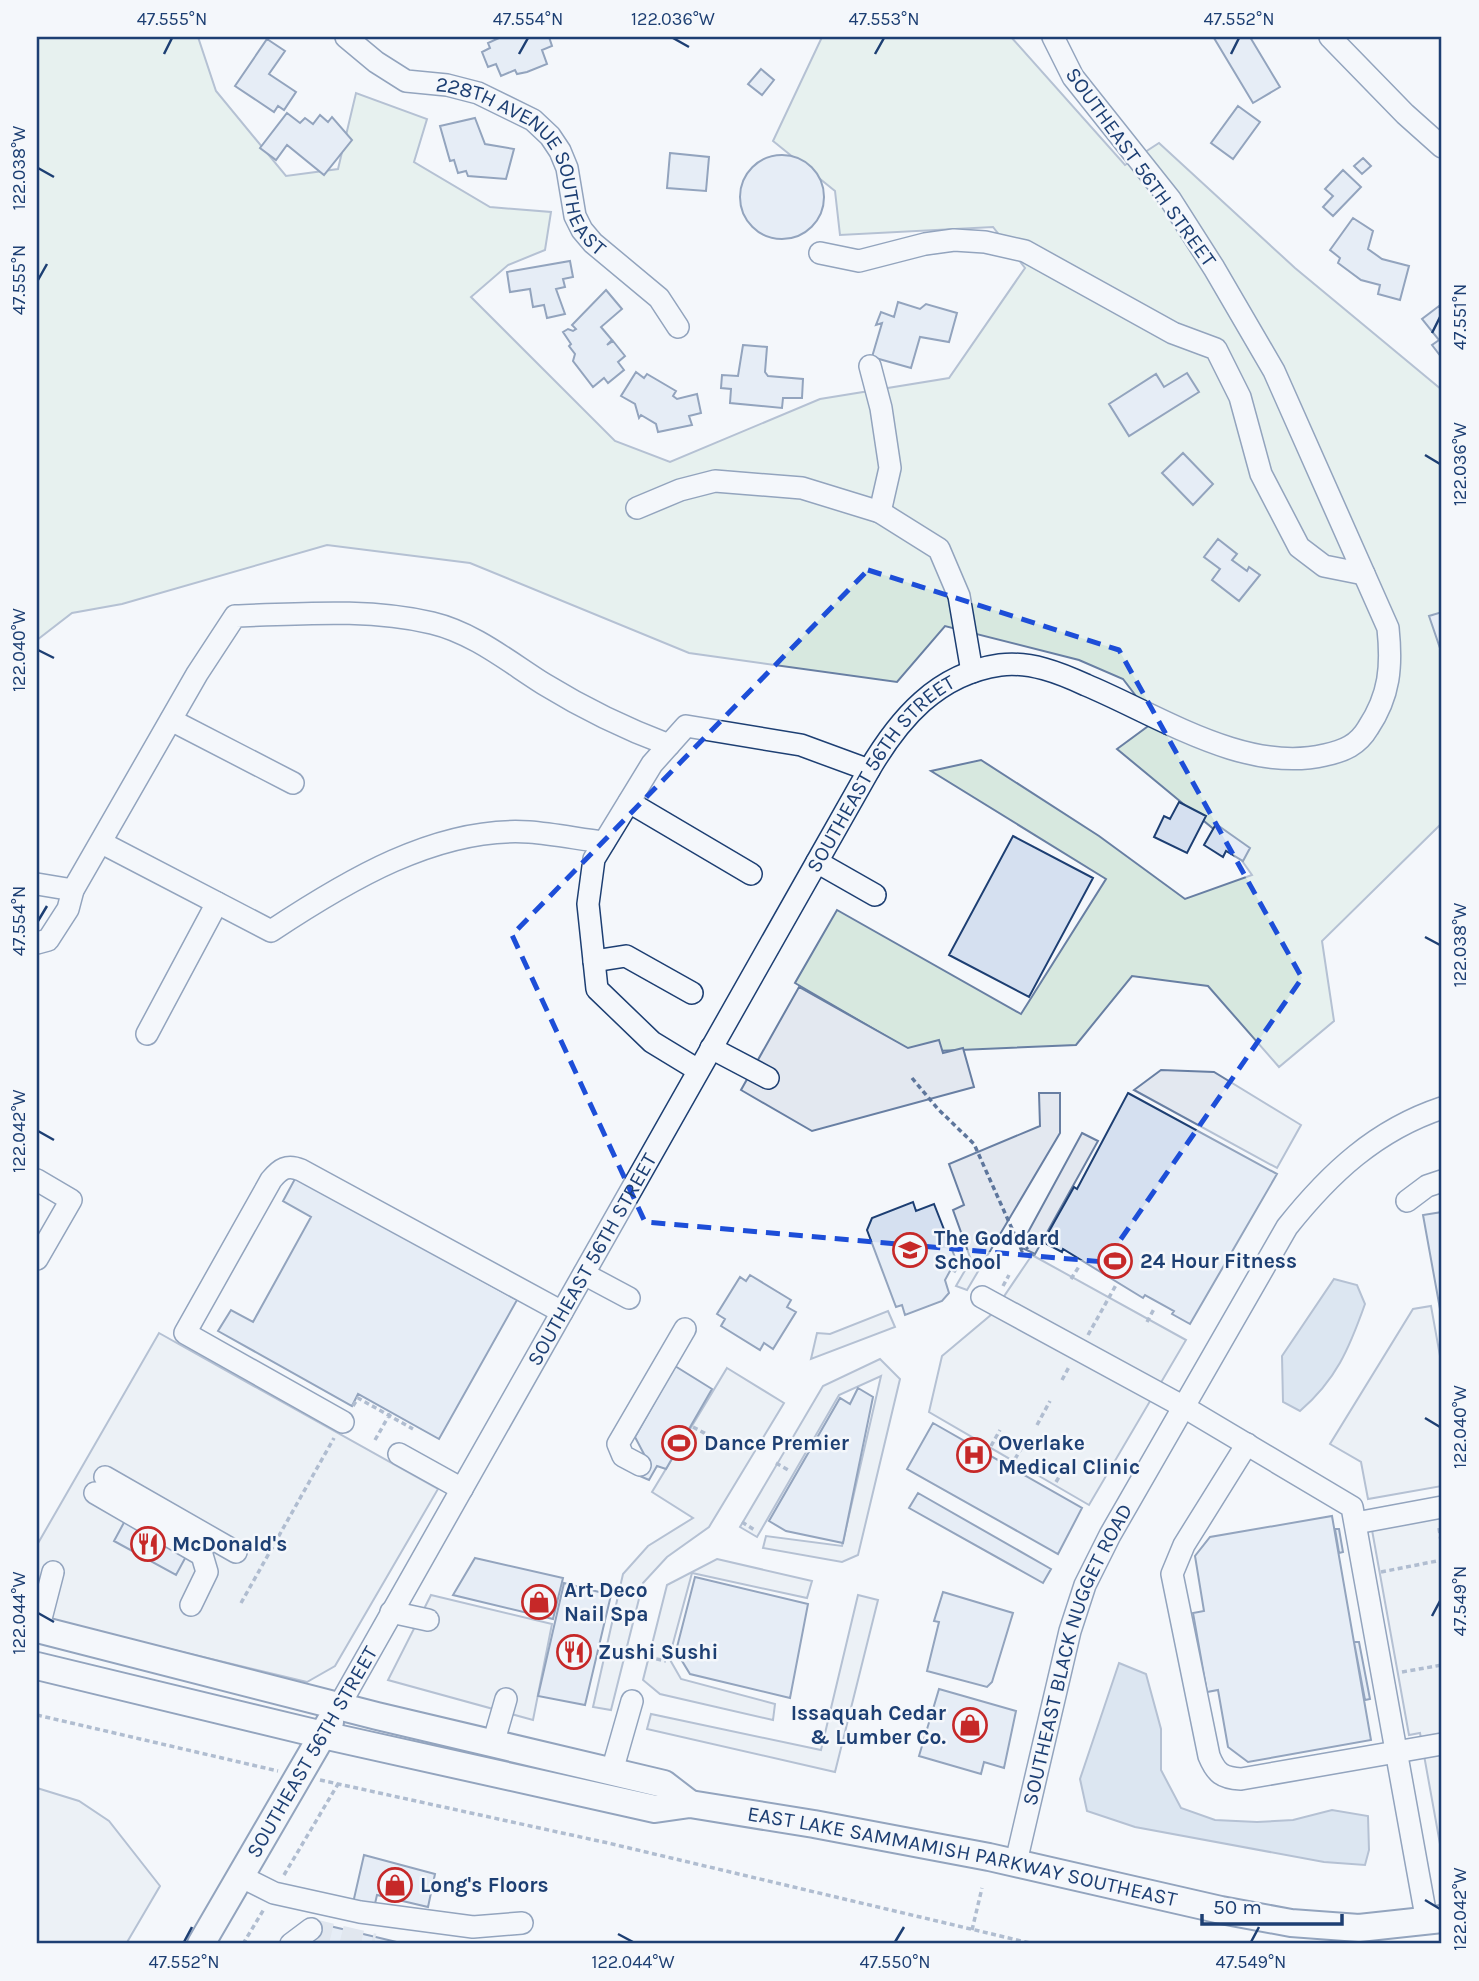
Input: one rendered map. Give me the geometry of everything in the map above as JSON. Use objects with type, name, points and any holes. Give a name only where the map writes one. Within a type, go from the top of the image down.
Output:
[{"type":"main road","name":"EAST LAKE SAMMAMISH PARKWAY SOUTHEAST","points":[[37,1630],[664,1784],[690,1804]]},
{"type":"main road","name":"EAST LAKE SAMMAMISH PARKWAY SOUTHEAST","points":[[37,1666],[323,1735],[655,1810],[690,1804],[1016,1862],[1221,1910],[1292,1923],[1359,1928],[1434,1921]]},
{"type":"main road","name":"SOUTHEAST 56TH STREET","points":[[201,1944],[339,1706]]},
{"type":"street","name":"228TH AVENUE SOUTHEAST","points":[[346,37],[399,78],[478,93],[533,120],[550,135],[560,151],[567,168],[575,216],[582,230],[593,243],[659,298],[678,327]]},
{"type":"street","name":"SOUTHEAST 56TH STREET","points":[[339,1706],[869,770],[890,734],[907,714],[941,686],[972,672],[1001,665],[1051,671],[1144,709],[1197,736],[1243,752],[1296,759],[1345,751],[1364,735],[1375,719],[1392,673],[1388,628],[1274,371],[1214,268],[1170,200],[1073,76],[1053,37]]},
{"type":"street","points":[[1330,37],[1405,114],[1442,146]]},
{"type":"street","points":[[820,253],[859,261],[925,244],[954,240],[985,242],[1025,250],[1163,327],[1216,349],[1240,397],[1261,474],[1299,547],[1324,566],[1364,574]]},
{"type":"street","points":[[870,366],[881,408],[890,468],[880,512]]},
{"type":"street","points":[[637,508],[680,490],[715,481],[802,488],[880,512],[939,548],[959,596],[972,672]]},
{"type":"street","points":[[37,943],[48,940],[68,909],[73,890],[171,720],[235,616],[355,613],[433,623],[493,649],[545,685],[632,732],[669,745]]},
{"type":"street","points":[[171,720],[293,783]]},
{"type":"street","points":[[698,1070],[652,1042],[597,989],[588,904],[594,859],[652,764],[685,726],[801,745],[869,770]]},
{"type":"street","points":[[629,802],[751,874]]},
{"type":"street","points":[[102,843],[271,931],[374,867],[463,839],[527,832],[604,842]]},
{"type":"street","points":[[817,862],[875,895]]},
{"type":"street","points":[[37,884],[73,890]]},
{"type":"street","points":[[147,1034],[217,902]]},
{"type":"street","points":[[594,961],[626,956],[692,993]]},
{"type":"street","points":[[710,1048],[768,1078]]},
{"type":"street","name":"SOUTHEAST BLACK NUGGET ROAD","points":[[1016,1862],[1076,1609],[1097,1559],[1271,1250],[1312,1196],[1367,1145],[1410,1120],[1442,1108]]},
{"type":"street","points":[[339,1429],[185,1334],[271,1180],[286,1167],[301,1170],[562,1312]]},
{"type":"street","points":[[37,1180],[71,1200],[37,1259]]},
{"type":"street","points":[[1407,1201],[1427,1186],[1442,1181]]},
{"type":"street","points":[[584,1274],[629,1298]]},
{"type":"street","points":[[982,1297],[1184,1407],[1352,1507],[1396,1752],[1434,1921]]},
{"type":"street","points":[[640,1465],[623,1456],[618,1444],[685,1329]]},
{"type":"street","points":[[1247,1444],[1184,1545],[1172,1574],[1214,1770],[1228,1779],[1241,1779],[1442,1744]]},
{"type":"street","points":[[399,1454],[462,1489]]},
{"type":"street","points":[[191,1605],[206,1572],[202,1555],[100,1485],[236,1552]]},
{"type":"street","points":[[1356,1523],[1442,1507]]},
{"type":"street","points":[[37,1630],[52,1572]]},
{"type":"street","points":[[391,1612],[428,1620]]},
{"type":"street","points":[[493,1744],[506,1699]]},
{"type":"street","points":[[611,1771],[632,1701]]},
{"type":"street","points":[[240,1876],[274,1893],[360,1912],[473,1927],[522,1923]]},
{"type":"street","points":[[290,1944],[311,1929]]},
{"type":"path","points":[[912,1078],[974,1144],[1022,1251],[1028,1247]]},
{"type":"path","points":[[1072,1279],[1080,1265]]},
{"type":"path","points":[[951,1269],[958,1273]]},
{"type":"path","points":[[1003,1287],[1009,1275]]},
{"type":"path","points":[[1086,1338],[1116,1285]]},
{"type":"path","points":[[1147,1322],[1155,1307]]},
{"type":"path","points":[[1062,1380],[1073,1361]]},
{"type":"path","points":[[1037,1425],[1050,1401]]},
{"type":"path","points":[[376,1440],[390,1414],[413,1429]]},
{"type":"path","points":[[694,1427],[708,1435]]},
{"type":"path","points":[[241,1602],[339,1429]]},
{"type":"path","points":[[991,1446],[1000,1430]]},
{"type":"path","points":[[1015,1459],[1024,1444]]},
{"type":"path","points":[[776,1462],[790,1471]]},
{"type":"path","points":[[1056,1482],[1065,1467]]},
{"type":"path","points":[[741,1522],[756,1531]]},
{"type":"path","points":[[1365,1575],[1442,1560]]},
{"type":"path","points":[[648,1657],[666,1661]]},
{"type":"path","points":[[1383,1675],[1442,1665]]},
{"type":"path","points":[[37,1715],[257,1766]]},
{"type":"path","points":[[243,1944],[335,1783],[608,1843],[1034,1944]]},
{"type":"path","points":[[972,1930],[982,1888]]},
{"type":"highlighted area","points":[[868,570],[1119,650],[1302,978],[1105,1262],[645,1222],[512,935]]},
{"type":"shaded area","points":[[37,37],[198,37],[216,91],[286,176],[338,169],[356,93],[427,119],[414,162],[490,207],[551,212],[545,250],[508,265],[471,297],[615,441],[670,462],[820,399],[949,378],[1025,268],[993,227],[840,235],[835,191],[773,141],[822,37],[1011,37],[1125,165],[1159,143],[1295,268],[1442,390],[1442,823],[1322,941],[1334,1021],[1279,1067],[1208,986],[1132,976],[1076,1045],[913,1052],[795,983],[837,910],[1021,1014],[1106,879],[931,771],[981,760],[1099,836],[1185,899],[1252,875],[1228,841],[1117,749],[1155,721],[1123,679],[1079,660],[945,626],[897,682],[689,653],[470,563],[327,545],[122,604],[72,613],[37,640]]},
{"type":"shaded area","points":[[799,987],[908,1048],[939,1040],[943,1053],[963,1048],[974,1087],[812,1131],[741,1090]]},
{"type":"shaded area","points":[[1161,1070],[1214,1072],[1301,1125],[1277,1168],[1134,1090]]},
{"type":"shaded area","points":[[1039,1093],[1060,1093],[1060,1133],[967,1290],[956,1286],[971,1260],[953,1210],[964,1205],[949,1164],[1040,1126]]},
{"type":"shaded area","points":[[1082,1133],[1098,1141],[1035,1254],[1020,1247]]},
{"type":"shaded area","points":[[1032,1255],[1186,1340],[1089,1505],[929,1412],[942,1356],[992,1314]]},
{"type":"shaded area","points":[[1431,1306],[1442,1367],[1442,1486],[1368,1499],[1361,1462],[1330,1444],[1413,1309]]},
{"type":"shaded area","points":[[888,1311],[895,1327],[811,1359],[817,1333],[830,1334]]},
{"type":"shaded area","points":[[159,1333],[438,1489],[335,1666],[307,1682],[37,1617],[37,1545]]},
{"type":"shaded area","points":[[880,1359],[900,1379],[858,1555],[842,1562],[763,1548],[766,1536],[842,1546],[881,1376],[839,1395],[757,1537],[740,1527],[823,1386]]},
{"type":"shaded area","points":[[727,1368],[784,1403],[709,1527],[667,1557],[643,1583],[611,1710],[593,1707],[623,1574],[648,1546],[693,1518],[652,1492]]},
{"type":"shaded area","points":[[1442,1517],[1442,1855],[1420,1733],[1409,1735],[1372,1530]]},
{"type":"shaded area","points":[[717,1559],[812,1581],[807,1598],[692,1573],[669,1658],[681,1679],[775,1704],[773,1720],[660,1694],[643,1680],[667,1585]]},
{"type":"shaded area","points":[[431,1595],[552,1624],[533,1720],[388,1680]]},
{"type":"shaded area","points":[[858,1595],[878,1600],[835,1772],[647,1729],[651,1714],[821,1750]]},
{"type":"shaded area","points":[[37,1788],[79,1801],[109,1821],[160,1886],[126,1944],[37,1944]]},
{"type":"water","points":[[1334,1279],[1357,1285],[1365,1304],[1340,1363],[1323,1388],[1300,1411],[1283,1402],[1282,1356]]},
{"type":"water","points":[[1119,1663],[1146,1674],[1161,1729],[1161,1770],[1181,1808],[1215,1820],[1257,1822],[1293,1820],[1332,1810],[1368,1816],[1369,1850],[1365,1865],[1324,1862],[1135,1827],[1087,1811],[1080,1779]]},
{"type":"building","points":[[501,37],[549,37],[552,46],[542,50],[547,64],[527,72],[517,74],[515,70],[501,76],[496,64],[488,67],[482,52],[490,48],[488,43]]},
{"type":"building","points":[[1250,37],[1280,87],[1253,103],[1214,38]]},
{"type":"building","points":[[267,39],[285,51],[269,74],[296,92],[284,110],[278,106],[274,112],[235,86]]},
{"type":"building","points":[[761,69],[774,80],[762,95],[748,84]]},
{"type":"building","points":[[1238,106],[1260,122],[1233,159],[1211,143]]},
{"type":"building","points":[[287,113],[300,123],[305,118],[313,124],[320,115],[328,122],[332,117],[352,140],[324,175],[287,145],[276,160],[260,148]]},
{"type":"building","points":[[475,118],[485,144],[514,149],[506,179],[468,176],[466,171],[458,173],[454,160],[450,161],[440,126]]},
{"type":"building","points":[[670,153],[709,157],[706,191],[667,188]]},
{"type":"building","points":[[782,155],[798,158],[812,167],[821,181],[824,197],[821,213],[812,227],[798,236],[782,239],[766,236],[752,227],[743,213],[740,197],[743,181],[752,167],[766,158]]},
{"type":"building","points":[[1363,158],[1371,166],[1362,174],[1354,166]]},
{"type":"building","points":[[1343,170],[1361,187],[1333,216],[1323,207],[1333,196],[1325,189]]},
{"type":"building","points":[[1353,218],[1373,231],[1368,249],[1382,259],[1409,266],[1400,300],[1378,294],[1380,285],[1361,280],[1338,263],[1340,258],[1330,250]]},
{"type":"building","points":[[570,261],[573,277],[563,279],[565,287],[556,289],[565,314],[547,318],[544,305],[533,307],[530,289],[510,292],[507,272]]},
{"type":"building","points":[[606,290],[622,309],[601,327],[612,340],[607,345],[613,341],[625,356],[618,362],[624,370],[608,383],[604,378],[593,387],[573,361],[575,354],[563,332],[576,329],[572,325]]},
{"type":"building","points":[[898,302],[920,309],[926,304],[957,313],[949,342],[920,337],[911,368],[872,357],[882,323],[876,325],[881,312],[894,317]]},
{"type":"building","points":[[1439,306],[1442,309],[1442,358],[1432,345],[1439,340],[1422,319]]},
{"type":"building","points":[[743,345],[767,347],[765,372],[768,376],[803,379],[802,398],[783,398],[782,408],[730,403],[731,389],[721,388],[722,375],[738,376]]},
{"type":"building","points":[[636,372],[644,378],[647,374],[676,391],[673,396],[677,399],[697,394],[701,413],[689,416],[692,425],[658,432],[656,424],[641,415],[639,418],[635,404],[621,396]]},
{"type":"building","points":[[1187,373],[1199,392],[1129,436],[1109,404],[1156,374],[1164,387]]},
{"type":"building","points":[[1183,453],[1213,484],[1193,505],[1162,473]]},
{"type":"building","points":[[1218,539],[1237,554],[1232,560],[1247,571],[1249,567],[1260,575],[1239,601],[1212,580],[1220,569],[1204,557]]},
{"type":"building","points":[[1442,612],[1442,654],[1429,616]]},
{"type":"building","points":[[1179,802],[1206,816],[1187,853],[1154,837],[1164,816],[1170,819]]},
{"type":"building","points":[[1216,824],[1250,848],[1243,861],[1226,851],[1223,857],[1204,845]]},
{"type":"building","points":[[1013,836],[1093,878],[1029,997],[949,955]]},
{"type":"building","points":[[1128,1093],[1277,1174],[1190,1324],[1172,1314],[1174,1311],[1145,1295],[1143,1298],[1063,1249],[1062,1252],[1043,1242],[1074,1187],[1077,1189]]},
{"type":"building","points":[[296,1177],[517,1300],[439,1439],[358,1394],[352,1406],[218,1331],[231,1310],[253,1322],[311,1217],[283,1201]]},
{"type":"building","points":[[913,1202],[916,1211],[934,1204],[956,1260],[945,1280],[949,1293],[942,1301],[905,1315],[902,1305],[896,1307],[867,1230],[872,1218]]},
{"type":"building","points":[[1442,1212],[1442,1320],[1423,1215]]},
{"type":"building","points":[[750,1275],[791,1300],[787,1307],[796,1312],[773,1349],[764,1343],[760,1350],[721,1326],[725,1319],[717,1314],[740,1277],[746,1281]]},
{"type":"building","points":[[675,1366],[712,1389],[666,1469],[657,1466],[649,1480],[635,1474],[645,1456],[635,1437]]},
{"type":"building","points":[[858,1388],[873,1397],[843,1543],[786,1531],[769,1521],[840,1398],[850,1404]]},
{"type":"building","points":[[933,1423],[1082,1508],[1058,1554],[907,1469]]},
{"type":"building","points":[[918,1493],[1051,1569],[1043,1583],[909,1508]]},
{"type":"building","points":[[1332,1516],[1371,1740],[1248,1762],[1228,1747],[1218,1690],[1207,1692],[1193,1613],[1204,1611],[1195,1556],[1210,1537]]},
{"type":"building","name":"McDonald's","points":[[127,1517],[189,1551],[176,1575],[114,1541]]},
{"type":"building","points":[[1335,1529],[1339,1529],[1343,1552],[1339,1553]]},
{"type":"building","points":[[475,1558],[563,1578],[553,1619],[453,1595]]},
{"type":"building","points":[[695,1577],[808,1604],[790,1698],[690,1674],[676,1651]]},
{"type":"building","points":[[564,1583],[611,1595],[585,1705],[538,1696]]},
{"type":"building","points":[[943,1592],[1013,1613],[992,1682],[987,1687],[927,1671],[939,1622],[934,1621]]},
{"type":"building","points":[[1354,1642],[1359,1642],[1370,1699],[1365,1700]]},
{"type":"building","name":"Issaquah Cedar & Lumber Co.","points":[[939,1689],[1016,1711],[1004,1768],[984,1762],[981,1774],[919,1756]]},
{"type":"building","name":"Long's Floors","points":[[364,1855],[435,1874],[428,1907],[377,1895],[374,1908],[353,1903]]},
{"type":"building","points":[[313,1922],[405,1944],[308,1944]]},
{"type":"tunnel","points":[[311,1929],[374,1944]]},
{"type":"place","name":"The Goddard School","points":[[910,1250]]},
{"type":"place","name":"24 Hour Fitness","points":[[1115,1261]]},
{"type":"place","name":"Dance Premier","points":[[679,1443]]},
{"type":"place","name":"Overlake Medical Clinic","points":[[974,1455]]},
{"type":"place","name":"McDonald's","points":[[148,1544]]},
{"type":"place","name":"Art Deco Nail Spa","points":[[539,1602]]},
{"type":"place","name":"Zushi Sushi","points":[[574,1652]]},
{"type":"place","name":"Issaquah Cedar & Lumber Co.","points":[[970,1725]]},
{"type":"place","name":"Long's Floors","points":[[395,1885]]}]
